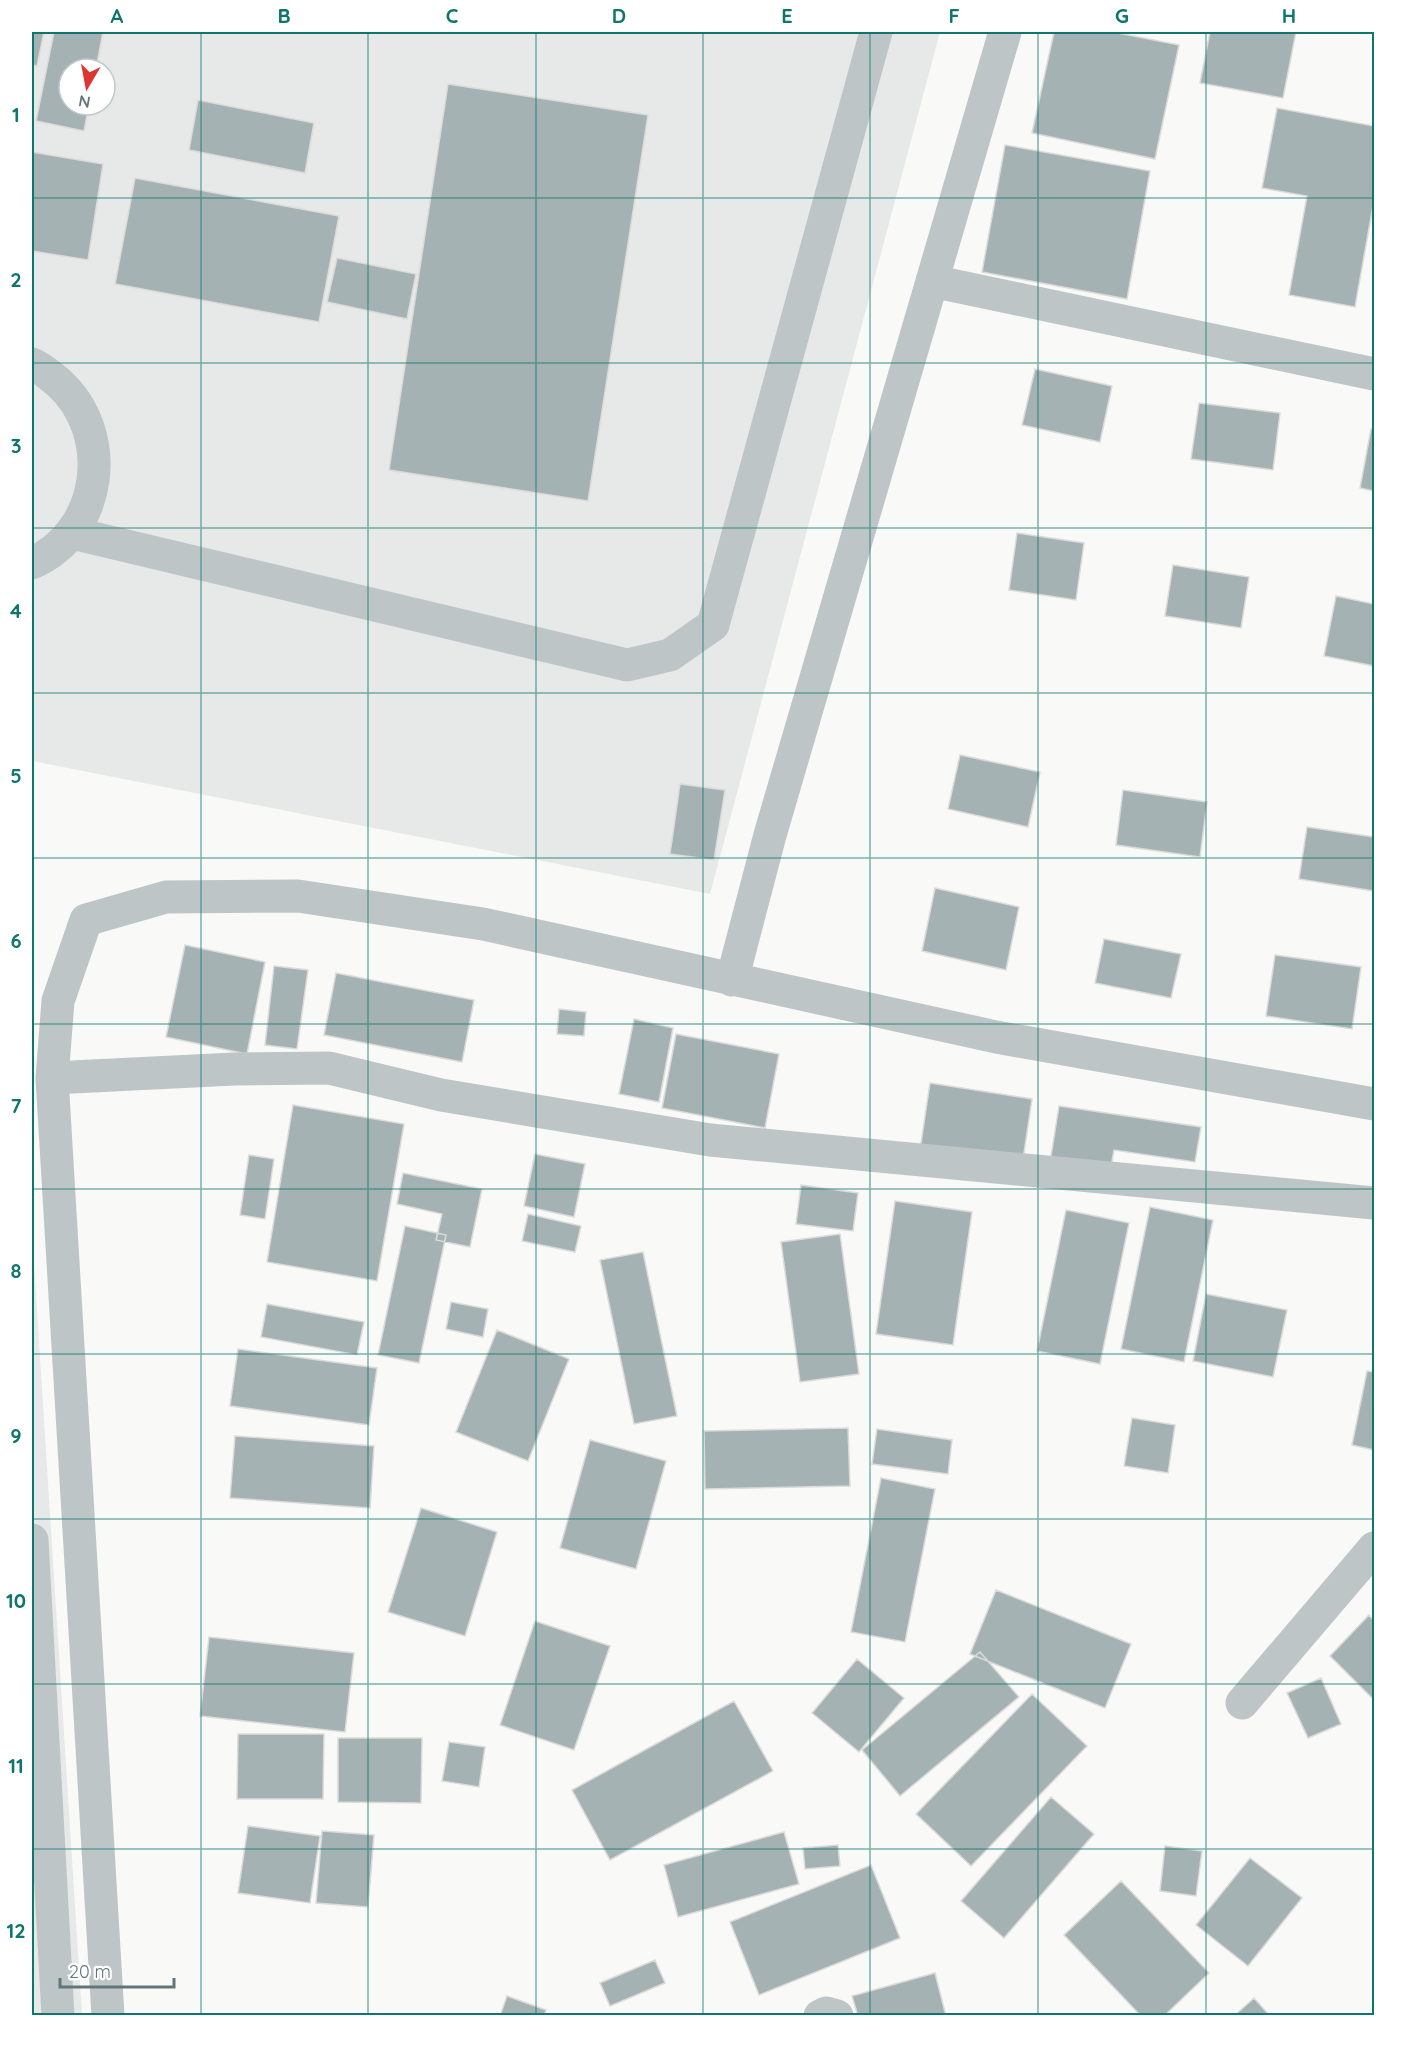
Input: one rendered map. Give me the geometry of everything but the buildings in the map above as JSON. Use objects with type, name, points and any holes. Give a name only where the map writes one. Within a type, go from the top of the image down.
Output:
[{"type":"street","points":[[72,533],[627,665],[670,655],[713,625],[876,32]]},
{"type":"street","points":[[732,980],[770,835],[1005,32]]},
{"type":"street","points":[[932,281],[1374,374]]},
{"type":"street","points":[[32,364],[42,368],[71,393],[89,426],[96,463],[90,500],[72,533],[44,558],[32,563]]},
{"type":"street","points":[[108,2016],[52,1078],[58,1001],[86,920],[166,897],[298,896],[483,924],[996,1037],[1374,1104]]},
{"type":"street","points":[[52,1078],[234,1069],[329,1068],[441,1095],[710,1140],[1374,1203]]},
{"type":"street","points":[[32,1540],[58,2016]]},
{"type":"street","points":[[1242,1704],[1374,1548]]},
{"type":"street","points":[[820,2016],[826,2013],[837,2016]]},
{"type":"shaded area","points":[[32,32],[940,32],[710,894],[32,761]]},
{"type":"shaded area","points":[[32,1232],[82,2015],[32,2015]]}]
